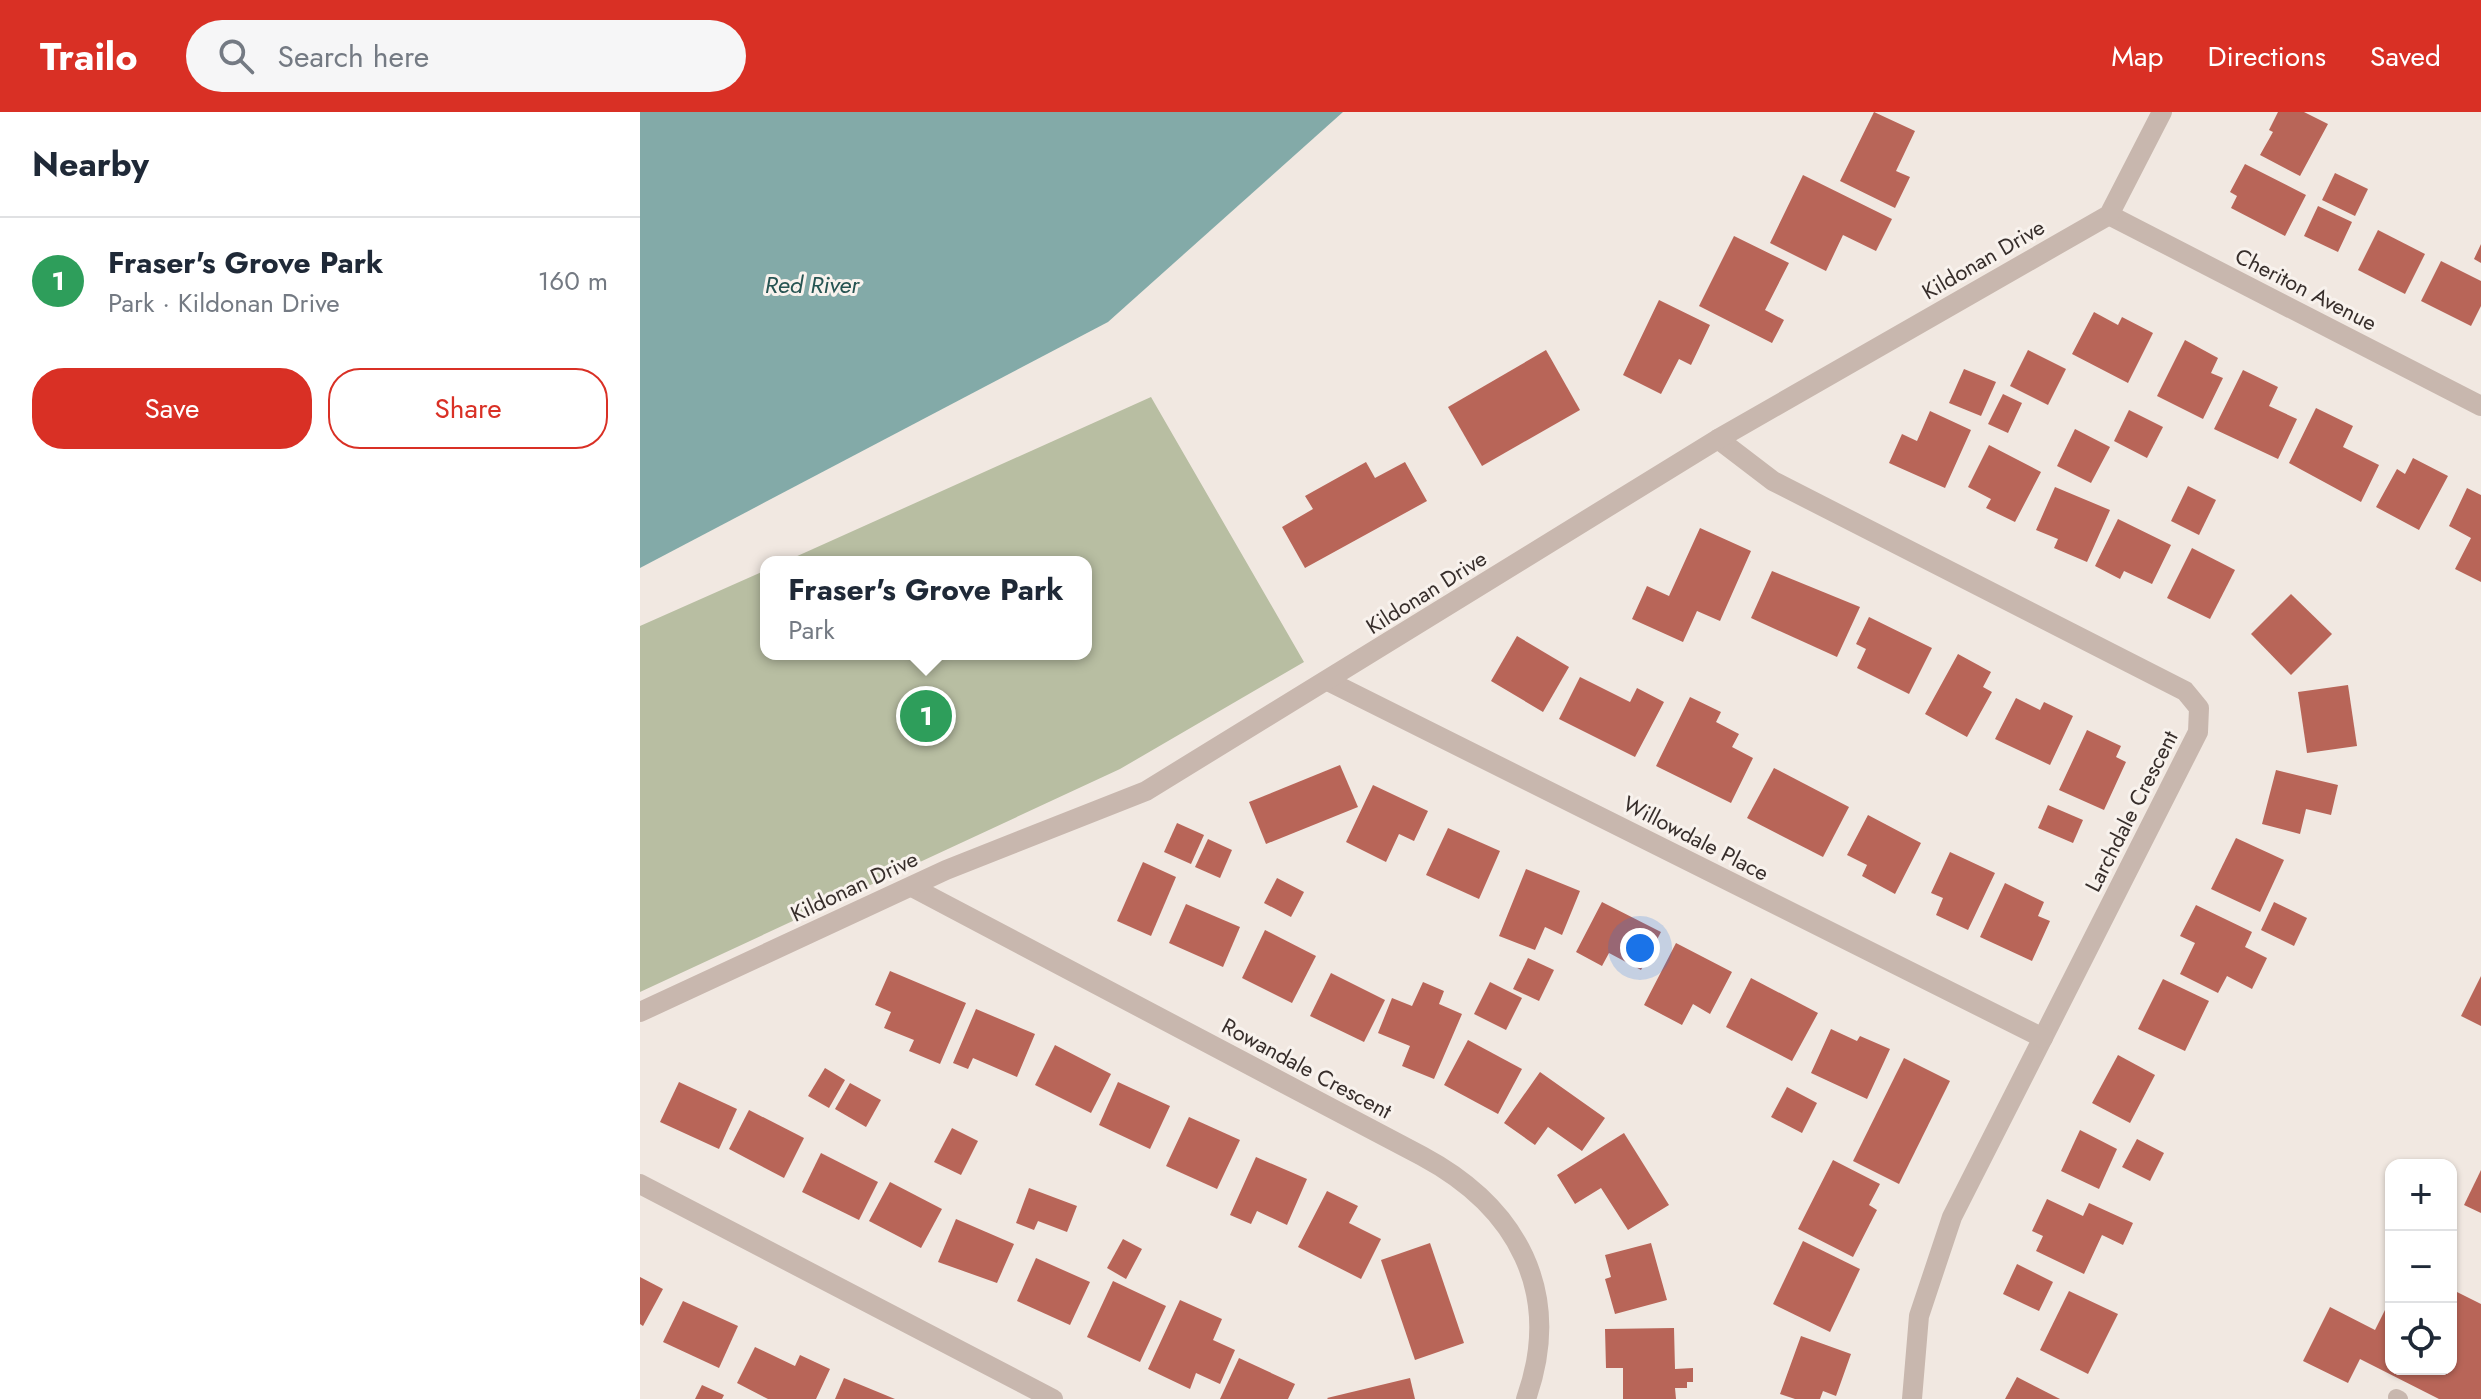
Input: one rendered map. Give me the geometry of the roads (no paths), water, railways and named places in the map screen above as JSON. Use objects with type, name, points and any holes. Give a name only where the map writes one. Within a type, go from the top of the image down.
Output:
[{"type":"street","points":[[2109,215],[2162,112]]},
{"type":"street","name":"Cheriton Avenue","points":[[2109,215],[2481,406]]},
{"type":"street","name":"Kildonan Drive","points":[[640,1012],[946,870],[1146,791],[1718,439],[2109,215]]},
{"type":"street","name":"Larchdale Crescent","points":[[1718,439],[1773,481],[2185,691],[2199,708],[2198,732],[1952,1217],[1933,1266],[1919,1316],[1912,1399]]},
{"type":"street","name":"Willowdale Place","points":[[1328,681],[2043,1038]]},
{"type":"street","name":"Rowandale Crescent","points":[[912,887],[1422,1156],[1478,1192],[1514,1234],[1529,1269],[1539,1335],[1526,1399]]},
{"type":"street","points":[[640,1184],[1053,1399]]},
{"type":"water","name":"Red River","points":[[640,112],[1343,112],[1108,322],[640,568]]},
{"type":"place","name":"Fraser's Grove Park","points":[[926,716]]}]
